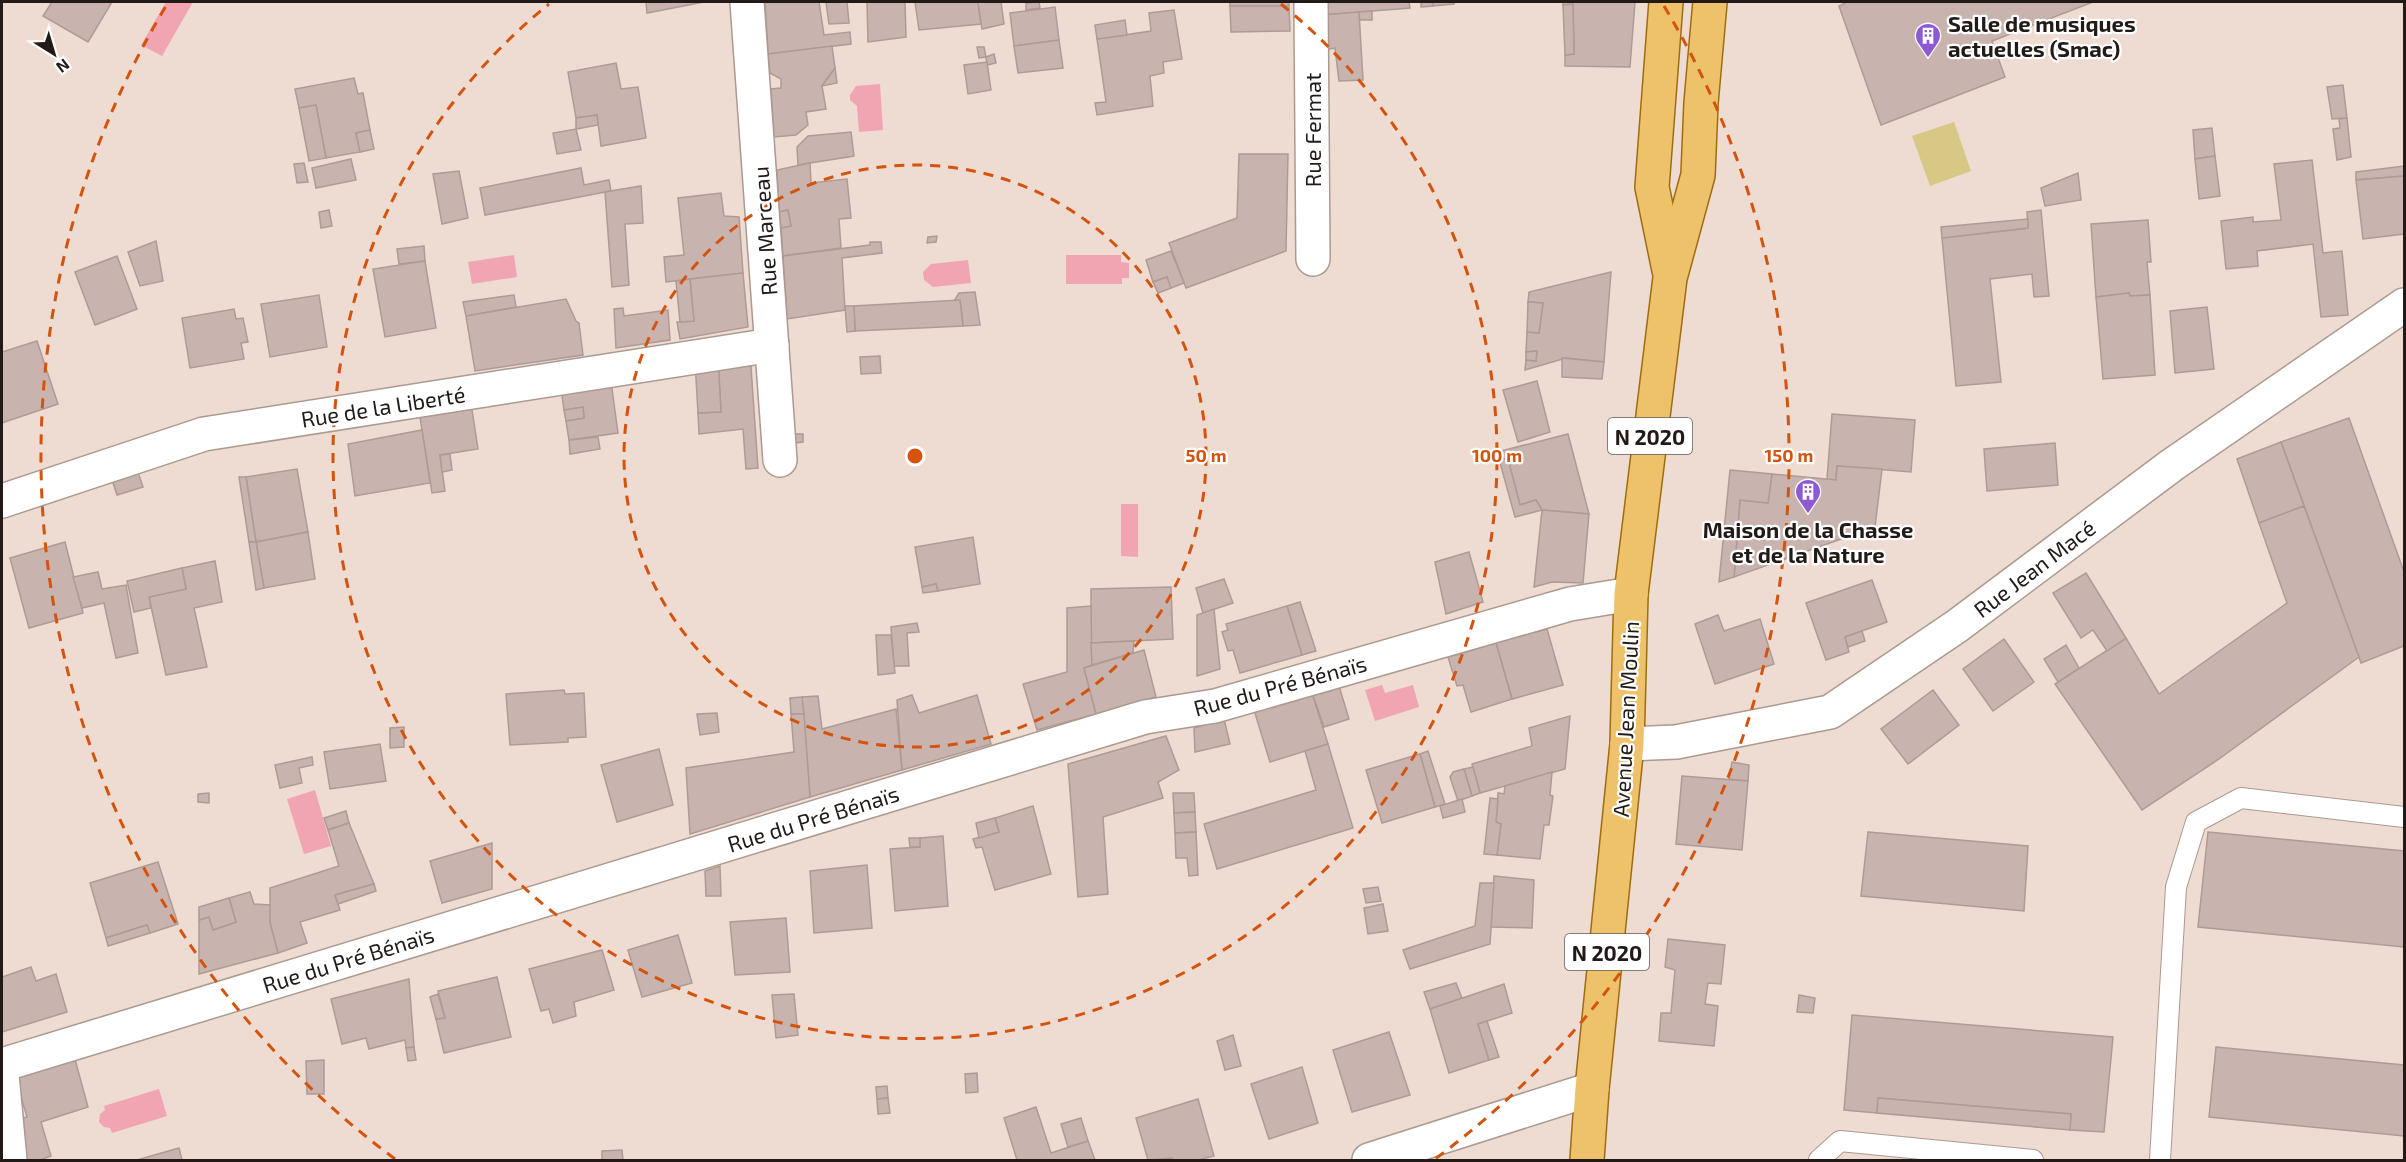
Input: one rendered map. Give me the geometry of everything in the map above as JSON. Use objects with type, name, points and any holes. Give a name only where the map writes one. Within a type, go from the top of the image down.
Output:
[{"type":"main road","points":[[1666,2],[1652,187],[1670,278]]},
{"type":"main road","points":[[1670,278],[1698,175],[1701,103],[1710,2]]},
{"type":"main road","name":"Avenue Jean Moulin","points":[[1587,1161],[1592,1089],[1627,744],[1631,594],[1670,278]]},
{"type":"street","name":"Rue Marceau","points":[[747,2],[780,460]]},
{"type":"street","name":"Rue Fermat","points":[[1311,2],[1313,259]]},
{"type":"street","name":"Rue Jean Macé","points":[[1627,744],[1676,742],[1830,712],[1957,626],[2172,465],[2404,305]]},
{"type":"street","name":"Rue de la Liberté","points":[[2,501],[204,434],[772,345]]},
{"type":"street","name":"Rue du Pré Bénaïs","points":[[2,1065],[1145,717],[1215,706],[1570,604],[1631,594]]},
{"type":"street","points":[[2,1075],[10,1161]]},
{"type":"street","points":[[1369,1161],[1592,1089]]},
{"type":"lane","points":[[2160,1161],[2176,887],[2196,822],[2241,798],[2404,817]]},
{"type":"lane","points":[[1819,1161],[1840,1141],[2033,1161]]},
{"type":"shaded area","points":[[166,2],[193,2],[162,56],[141,45]]},
{"type":"shaded area","points":[[880,84],[883,130],[859,132],[857,106],[850,100],[850,95],[856,86]]},
{"type":"shaded area","points":[[1954,122],[1971,171],[1930,186],[1912,136]]},
{"type":"shaded area","points":[[514,255],[517,277],[472,284],[468,262]]},
{"type":"shaded area","points":[[1066,255],[1121,255],[1121,262],[1129,263],[1129,278],[1122,278],[1122,284],[1066,284]]},
{"type":"shaded area","points":[[968,260],[971,283],[933,287],[924,280],[923,272],[931,264]]},
{"type":"shaded area","points":[[1121,504],[1138,504],[1138,557],[1121,556]]},
{"type":"shaded area","points":[[1382,685],[1385,693],[1413,685],[1419,707],[1375,721],[1365,690]]},
{"type":"shaded area","points":[[315,790],[331,846],[304,854],[287,799]]},
{"type":"shaded area","points":[[159,1089],[167,1116],[112,1133],[110,1128],[104,1127],[99,1122],[100,1114],[105,1110],[104,1106]]},
{"type":"building","points":[[52,2],[112,2],[88,42],[43,16]]},
{"type":"building","points":[[646,2],[704,2],[647,13]]},
{"type":"building","points":[[765,2],[819,2],[824,35],[850,32],[851,44],[768,54]]},
{"type":"building","points":[[826,2],[847,2],[849,23],[829,24]]},
{"type":"building","points":[[867,2],[905,2],[906,37],[868,42]]},
{"type":"building","points":[[915,2],[978,2],[981,24],[919,30]]},
{"type":"building","points":[[978,2],[1001,2],[1004,24],[982,29]]},
{"type":"building","points":[[1039,2],[1040,8],[1026,10],[1026,3]]},
{"type":"building","points":[[1230,2],[1289,2],[1289,6],[1230,6]]},
{"type":"building","points":[[1323,2],[1409,2],[1410,8],[1323,15]]},
{"type":"building","points":[[1421,2],[1433,2],[1433,6],[1421,7]]},
{"type":"building","points":[[1433,2],[1454,2],[1454,4],[1433,6]]},
{"type":"building","points":[[1563,2],[1635,2],[1630,67],[1565,66],[1565,55],[1574,54],[1573,4],[1563,5]]},
{"type":"building","name":"Salle de musiques actuelles (Smac)","points":[[1847,2],[2093,2],[1992,41],[2005,77],[1881,125],[1839,6]]},
{"type":"building","points":[[1573,4],[1574,54],[1565,55],[1563,5]]},
{"type":"building","points":[[1230,6],[1289,6],[1290,31],[1231,32]]},
{"type":"building","points":[[1055,7],[1059,40],[1014,46],[1010,13]]},
{"type":"building","points":[[1174,10],[1182,59],[1163,62],[1164,73],[1150,76],[1153,106],[1097,115],[1095,103],[1106,102],[1097,39],[1151,31],[1149,13]]},
{"type":"building","points":[[1372,11],[1372,20],[1359,20],[1359,12]]},
{"type":"building","points":[[1359,12],[1363,80],[1339,81],[1335,48],[1323,50],[1323,15]]},
{"type":"building","points":[[1125,20],[1127,35],[1097,39],[1095,25]]},
{"type":"building","points":[[1059,40],[1063,68],[1018,73],[1014,46]]},
{"type":"building","points":[[832,46],[835,68],[822,86],[826,109],[806,112],[808,125],[796,135],[774,137],[771,89],[781,88],[781,79],[770,73],[768,54]]},
{"type":"building","points":[[977,47],[984,47],[986,57],[979,58]]},
{"type":"building","points":[[994,54],[996,63],[987,65],[986,57]]},
{"type":"building","points":[[987,62],[991,90],[968,94],[964,65]]},
{"type":"building","points":[[616,63],[621,89],[638,87],[646,138],[601,146],[597,115],[576,118],[568,72]]},
{"type":"building","points":[[835,68],[837,83],[822,86]]},
{"type":"building","points":[[354,78],[358,94],[363,93],[370,130],[356,133],[360,152],[326,158],[316,105],[299,108],[295,89]]},
{"type":"building","points":[[2343,85],[2347,118],[2332,119],[2327,87]]},
{"type":"building","points":[[316,105],[326,158],[309,161],[299,108]]},
{"type":"building","points":[[597,115],[598,125],[576,129],[576,118]]},
{"type":"building","points":[[2347,118],[2351,157],[2337,160],[2333,129],[2340,128],[2339,119]]},
{"type":"building","points":[[2212,128],[2215,156],[2195,159],[2193,130]]},
{"type":"building","points":[[576,129],[581,150],[557,154],[553,133]]},
{"type":"building","points":[[370,130],[374,149],[360,152],[356,133]]},
{"type":"building","points":[[851,132],[854,156],[798,165],[797,147],[808,136]]},
{"type":"building","points":[[1239,154],[1288,154],[1286,251],[1186,288],[1169,243],[1237,218]]},
{"type":"building","points":[[2215,156],[2220,196],[2199,199],[2195,159]]},
{"type":"building","points":[[351,159],[356,180],[316,188],[312,168]]},
{"type":"building","points":[[2312,160],[2323,253],[2342,251],[2348,315],[2321,317],[2313,244],[2257,251],[2258,266],[2226,269],[2221,221],[2253,217],[2253,222],[2281,220],[2274,164]]},
{"type":"building","points":[[304,163],[308,182],[297,183],[294,164]]},
{"type":"building","points":[[810,163],[811,183],[847,179],[851,218],[839,219],[841,248],[783,256],[781,228],[791,226],[788,210],[779,212],[777,170]]},
{"type":"building","points":[[2404,166],[2404,176],[2356,180],[2356,172]]},
{"type":"building","points":[[581,168],[584,185],[609,180],[611,191],[485,215],[480,188]]},
{"type":"building","points":[[459,171],[468,218],[442,224],[433,174]]},
{"type":"building","points":[[2078,173],[2081,200],[2045,206],[2041,188]]},
{"type":"building","points":[[2404,176],[2404,234],[2363,239],[2356,180]]},
{"type":"building","points":[[641,186],[643,223],[625,224],[629,285],[612,287],[605,192]]},
{"type":"building","points":[[721,193],[724,216],[739,217],[743,273],[666,282],[664,257],[684,255],[678,198]]},
{"type":"building","points":[[329,210],[332,226],[321,228],[319,212]]},
{"type":"building","points":[[788,210],[791,226],[781,228],[779,212]]},
{"type":"building","points":[[2041,210],[2049,296],[2034,297],[2032,274],[1990,279],[2001,382],[1956,386],[1942,238],[2028,228],[2027,212]]},
{"type":"building","points":[[2028,219],[2028,228],[1942,238],[1941,227]]},
{"type":"building","points":[[2148,220],[2151,262],[2147,262],[2150,295],[2130,296],[2129,293],[2096,297],[2091,224]]},
{"type":"building","points":[[937,236],[936,242],[927,243],[928,237]]},
{"type":"building","points":[[156,241],[163,281],[140,286],[128,252]]},
{"type":"building","points":[[870,242],[881,242],[882,253],[842,258],[845,310],[787,319],[783,256],[870,245]]},
{"type":"building","points":[[424,246],[425,261],[399,264],[397,249]]},
{"type":"building","points":[[1171,251],[1184,283],[1171,288],[1167,277],[1153,282],[1146,260]]},
{"type":"building","points":[[117,256],[137,309],[95,325],[75,272]]},
{"type":"building","points":[[425,261],[436,328],[385,337],[373,269]]},
{"type":"building","points":[[1611,272],[1604,362],[1566,358],[1525,370],[1526,360],[1536,361],[1537,351],[1526,352],[1527,332],[1539,333],[1543,303],[1528,302],[1529,292]]},
{"type":"building","points":[[743,273],[748,327],[680,339],[677,322],[694,321],[690,279]]},
{"type":"building","points":[[1167,277],[1171,288],[1158,293],[1153,282]]},
{"type":"building","points":[[690,279],[694,321],[680,322],[676,281]]},
{"type":"building","points":[[975,292],[980,325],[963,326],[960,300],[954,301],[959,293]]},
{"type":"building","points":[[2129,293],[2130,296],[2150,295],[2155,375],[2103,379],[2096,297]]},
{"type":"building","points":[[319,295],[327,347],[270,357],[261,304]]},
{"type":"building","points":[[514,295],[516,307],[466,316],[463,302]]},
{"type":"building","points":[[566,299],[579,323],[583,355],[475,371],[466,316]]},
{"type":"building","points":[[960,300],[963,326],[855,331],[854,306]]},
{"type":"building","points":[[1528,302],[1543,303],[1539,333],[1527,332]]},
{"type":"building","points":[[845,306],[854,306],[855,331],[847,332]]},
{"type":"building","points":[[2207,307],[2214,369],[2175,373],[2170,311]]},
{"type":"building","points":[[623,308],[624,316],[668,310],[670,340],[616,348],[614,309]]},
{"type":"building","points":[[234,309],[236,319],[243,318],[248,342],[241,343],[244,359],[190,368],[182,318]]},
{"type":"building","points":[[37,341],[58,404],[2,423],[2,352]]},
{"type":"building","points":[[1537,351],[1536,361],[1526,360],[1526,352]]},
{"type":"building","points":[[750,353],[758,468],[746,469],[743,429],[699,434],[698,413],[721,412],[718,358]]},
{"type":"building","points":[[880,356],[881,373],[861,374],[860,357]]},
{"type":"building","points":[[718,358],[721,412],[698,413],[695,361]]},
{"type":"building","points":[[1562,358],[1604,362],[1602,379],[1562,377]]},
{"type":"building","points":[[610,374],[618,433],[569,440],[566,421],[584,418],[583,407],[564,410],[560,381]]},
{"type":"building","points":[[1537,381],[1550,432],[1518,442],[1503,390]]},
{"type":"building","points":[[470,397],[478,449],[440,455],[445,491],[432,493],[418,405]]},
{"type":"building","points":[[583,407],[584,418],[566,421],[564,410]]},
{"type":"building","points":[[1832,414],[1915,420],[1911,472],[1837,466],[1836,480],[1827,479]]},
{"type":"building","points":[[2349,418],[2404,572],[2404,646],[2361,663],[2281,442]]},
{"type":"building","points":[[422,430],[430,483],[355,496],[348,444]]},
{"type":"building","points":[[794,434],[803,434],[803,442],[795,443]]},
{"type":"building","points":[[1568,434],[1589,514],[1542,510],[1536,500],[1520,505],[1508,459],[1499,459],[1497,452]]},
{"type":"building","points":[[598,437],[600,449],[570,454],[569,440]]},
{"type":"building","points":[[2281,442],[2304,506],[2259,523],[2237,459]]},
{"type":"building","points":[[2055,443],[2058,485],[1987,491],[1984,449]]},
{"type":"building","points":[[450,454],[452,470],[442,472],[440,455]]},
{"type":"building","points":[[1499,459],[1508,459],[1520,505],[1536,500],[1542,510],[1515,517]]},
{"type":"building","points":[[134,461],[143,487],[117,495],[109,470]]},
{"type":"building","name":"Maison de la Chasse et de la Nature","points":[[1837,466],[1882,469],[1875,527],[1734,577],[1740,500],[1768,503],[1772,474],[1836,480]]},
{"type":"building","points":[[297,469],[308,532],[256,542],[246,477]]},
{"type":"building","points":[[1730,470],[1772,474],[1768,503],[1740,500],[1734,577],[1719,582]]},
{"type":"building","points":[[239,477],[246,477],[256,542],[249,542]]},
{"type":"building","points":[[2304,506],[2359,657],[2219,759],[2142,810],[2055,684],[2126,638],[2159,694],[2287,603],[2259,523]]},
{"type":"building","points":[[1542,510],[1589,514],[1583,583],[1552,582],[1534,587]]},
{"type":"building","points":[[308,532],[315,579],[264,588],[256,542]]},
{"type":"building","points":[[973,537],[980,584],[938,591],[936,584],[922,587],[915,547]]},
{"type":"building","points":[[65,542],[83,613],[29,628],[10,558]]},
{"type":"building","points":[[249,542],[256,542],[264,588],[256,590]]},
{"type":"building","points":[[1469,552],[1483,602],[1446,614],[1435,562]]},
{"type":"building","points":[[215,561],[222,602],[194,608],[207,667],[166,675],[149,597],[186,589],[182,568]]},
{"type":"building","points":[[182,568],[186,589],[149,597],[151,608],[134,612],[127,581]]},
{"type":"building","points":[[98,572],[102,589],[126,585],[138,653],[116,658],[104,603],[82,608],[73,577]]},
{"type":"building","points":[[2086,573],[2126,638],[2107,651],[2093,630],[2081,638],[2053,593]]},
{"type":"building","points":[[1224,579],[1233,603],[1203,613],[1196,588]]},
{"type":"building","points":[[1872,580],[1887,622],[1845,637],[1849,652],[1826,660],[1806,603]]},
{"type":"building","points":[[936,584],[938,591],[923,593],[922,587]]},
{"type":"building","points":[[1171,587],[1173,639],[1091,643],[1091,589]]},
{"type":"building","points":[[1300,602],[1316,651],[1302,655],[1287,606]]},
{"type":"building","points":[[1091,606],[1092,665],[1084,668],[1096,714],[1037,730],[1023,684],[1067,672],[1067,608]]},
{"type":"building","points":[[1287,606],[1302,655],[1240,673],[1233,650],[1228,651],[1222,632],[1228,630],[1226,624]]},
{"type":"building","points":[[1214,609],[1220,669],[1197,676],[1197,615]]},
{"type":"building","points":[[1718,615],[1724,631],[1760,619],[1774,664],[1715,684],[1695,624]]},
{"type":"building","points":[[917,623],[919,632],[907,633],[909,666],[894,666],[891,627]]},
{"type":"building","points":[[1547,629],[1563,685],[1512,699],[1496,643]]},
{"type":"building","points":[[1862,631],[1865,641],[1848,647],[1845,637]]},
{"type":"building","points":[[876,635],[891,635],[895,673],[878,675]]},
{"type":"building","points":[[2004,639],[2034,682],[1993,711],[1963,669]]},
{"type":"building","points":[[1134,641],[1133,653],[1092,665],[1091,643]]},
{"type":"building","points":[[1496,643],[1512,699],[1471,712],[1463,685],[1457,686],[1448,657]]},
{"type":"building","points":[[2066,645],[2079,668],[2058,682],[2044,659]]},
{"type":"building","points":[[1144,650],[1156,697],[1096,714],[1084,668]]},
{"type":"building","points":[[1339,686],[1349,719],[1324,727],[1312,693]]},
{"type":"building","points":[[564,690],[565,694],[584,693],[586,737],[568,738],[568,742],[510,745],[506,694]]},
{"type":"building","points":[[1933,690],[1959,725],[1908,764],[1881,729]]},
{"type":"building","points":[[1312,693],[1328,744],[1270,762],[1254,710]]},
{"type":"building","points":[[912,695],[919,713],[977,695],[991,744],[902,770],[897,700]]},
{"type":"building","points":[[818,696],[822,729],[896,709],[902,770],[810,797],[802,697]]},
{"type":"building","points":[[802,697],[804,714],[791,714],[790,698]]},
{"type":"building","points":[[717,713],[719,732],[700,735],[697,714]]},
{"type":"building","points":[[791,714],[804,714],[810,797],[690,834],[686,768],[794,752]]},
{"type":"building","points":[[1570,716],[1565,769],[1480,793],[1472,764],[1532,746],[1529,728]]},
{"type":"building","points":[[1224,719],[1230,744],[1195,752],[1194,728]]},
{"type":"building","points":[[404,727],[404,747],[390,748],[390,728]]},
{"type":"building","points":[[1166,736],[1179,770],[1158,782],[1163,798],[1103,817],[1108,894],[1078,897],[1068,764]]},
{"type":"building","points":[[380,744],[386,781],[330,789],[324,752]]},
{"type":"building","points":[[1328,744],[1353,828],[1217,869],[1204,824],[1316,790],[1305,751]]},
{"type":"building","points":[[659,749],[673,805],[617,822],[601,765]]},
{"type":"building","points":[[1428,751],[1445,804],[1435,807],[1420,754]]},
{"type":"building","points":[[1420,754],[1435,807],[1382,823],[1366,770]]},
{"type":"building","points":[[312,757],[313,765],[299,768],[302,783],[280,788],[275,765]]},
{"type":"building","points":[[1732,762],[1749,765],[1748,781],[1729,779]]},
{"type":"building","points":[[1473,767],[1480,793],[1472,796],[1464,769]]},
{"type":"building","points":[[1464,769],[1472,796],[1458,801],[1450,777],[1453,772]]},
{"type":"building","points":[[1552,772],[1550,795],[1553,796],[1549,825],[1544,825],[1540,859],[1497,855],[1501,824],[1496,822],[1498,793],[1504,794],[1505,786]]},
{"type":"building","points":[[1682,776],[1748,781],[1742,850],[1676,844]]},
{"type":"building","points":[[209,793],[209,803],[198,802],[198,794]]},
{"type":"building","points":[[1173,793],[1194,793],[1195,812],[1174,813]]},
{"type":"building","points":[[1490,798],[1498,799],[1496,822],[1501,824],[1497,855],[1484,854]]},
{"type":"building","points":[[1462,799],[1465,812],[1443,818],[1440,806]]},
{"type":"building","points":[[1033,806],[1051,874],[995,890],[982,847],[976,848],[973,839],[999,832],[995,818]]},
{"type":"building","points":[[346,811],[349,823],[328,830],[324,818]]},
{"type":"building","points":[[1195,812],[1196,832],[1175,833],[1174,813]]},
{"type":"building","points":[[995,818],[999,832],[979,838],[976,823]]},
{"type":"building","points":[[349,823],[374,884],[335,895],[340,910],[300,922],[307,943],[278,953],[270,923],[270,888],[339,866],[328,830]]},
{"type":"building","points":[[1196,832],[1198,875],[1189,876],[1187,858],[1176,858],[1175,833]]},
{"type":"building","points":[[1868,832],[2028,846],[2024,911],[1861,896]]},
{"type":"building","points":[[2208,832],[2404,851],[2404,947],[2198,927]]},
{"type":"building","points":[[943,836],[948,906],[895,911],[890,849],[920,847],[920,838]]},
{"type":"building","points":[[909,838],[920,838],[920,847],[910,847]]},
{"type":"building","points":[[492,843],[492,889],[442,903],[430,861]]},
{"type":"building","points":[[158,862],[178,924],[150,933],[147,925],[106,938],[90,883]]},
{"type":"building","points":[[867,865],[872,928],[814,933],[810,871]]},
{"type":"building","points":[[720,866],[721,896],[706,896],[705,871]]},
{"type":"building","points":[[1494,876],[1534,880],[1532,928],[1490,927]]},
{"type":"building","points":[[1480,883],[1494,883],[1490,944],[1410,969],[1403,950],[1475,926]]},
{"type":"building","points":[[374,884],[376,891],[338,904],[335,895]]},
{"type":"building","points":[[1378,887],[1381,901],[1366,903],[1363,889]]},
{"type":"building","points":[[250,892],[254,904],[270,905],[270,923],[278,953],[199,974],[199,920],[209,917],[213,930],[236,922],[229,898]]},
{"type":"building","points":[[229,898],[236,922],[213,930],[209,917],[199,920],[199,907]]},
{"type":"building","points":[[1383,904],[1388,931],[1368,934],[1364,908]]},
{"type":"building","points":[[786,918],[790,972],[735,975],[730,922]]},
{"type":"building","points":[[147,925],[150,933],[108,946],[106,938]]},
{"type":"building","points":[[678,935],[692,983],[642,997],[628,950]]},
{"type":"building","points":[[1668,939],[1725,945],[1721,984],[1708,983],[1705,1004],[1718,1006],[1714,1046],[1659,1041],[1661,1013],[1671,1013],[1675,970],[1665,967]]},
{"type":"building","points":[[602,950],[614,990],[574,1002],[576,1016],[553,1023],[549,1009],[541,1011],[529,969]]},
{"type":"building","points":[[31,967],[36,981],[56,974],[67,1012],[2,1032],[2,977]]},
{"type":"building","points":[[497,977],[511,1037],[444,1053],[436,1019],[445,1018],[438,991]]},
{"type":"building","points":[[409,979],[414,1047],[406,1048],[405,1040],[369,1049],[366,1038],[342,1044],[331,999]]},
{"type":"building","points":[[1456,983],[1462,998],[1430,1009],[1424,992]]},
{"type":"building","points":[[1504,984],[1512,1013],[1478,1024],[1489,1060],[1449,1073],[1430,1009]]},
{"type":"building","points":[[438,994],[445,1018],[436,1019],[430,997]]},
{"type":"building","points":[[794,994],[798,1035],[776,1038],[772,995]]},
{"type":"building","points":[[1799,995],[1815,998],[1813,1013],[1797,1012]]},
{"type":"building","points":[[1852,1015],[2113,1037],[2104,1132],[2070,1130],[2071,1114],[1878,1098],[1877,1113],[1844,1110]]},
{"type":"building","points":[[1487,1021],[1499,1057],[1489,1060],[1478,1024]]},
{"type":"building","points":[[1389,1032],[1410,1095],[1352,1112],[1333,1050]]},
{"type":"building","points":[[1233,1035],[1241,1066],[1225,1070],[1217,1041]]},
{"type":"building","points":[[414,1047],[416,1060],[408,1061],[406,1048]]},
{"type":"building","points":[[2216,1047],[2404,1065],[2404,1136],[2209,1117]]},
{"type":"building","points":[[73,1052],[88,1107],[41,1122],[51,1156],[40,1160],[24,1160],[19,1119],[27,1117],[13,1070]]},
{"type":"building","points":[[324,1060],[324,1094],[307,1094],[306,1061]]},
{"type":"building","points":[[1302,1067],[1318,1123],[1269,1139],[1251,1084]]},
{"type":"building","points":[[977,1073],[978,1092],[966,1093],[965,1074]]},
{"type":"building","points":[[887,1086],[888,1098],[877,1099],[876,1087]]},
{"type":"building","points":[[888,1098],[890,1113],[878,1114],[877,1099]]},
{"type":"building","points":[[1878,1098],[2071,1114],[2070,1130],[1877,1113]]},
{"type":"building","points":[[1198,1099],[1214,1156],[1198,1160],[1172,1160],[1172,1158],[1148,1160],[1136,1118]]},
{"type":"building","points":[[1036,1107],[1051,1153],[1088,1141],[1095,1160],[1017,1160],[1004,1118]]},
{"type":"building","points":[[1081,1118],[1088,1141],[1068,1147],[1061,1124]]},
{"type":"building","points":[[179,1148],[182,1160],[137,1160]]},
{"type":"building","points":[[622,1150],[623,1160],[602,1160],[602,1151]]},
{"type":"place","name":"Salle de musiques actuelles (Smac)","points":[[1928,59]]},
{"type":"place","name":"Maison de la Chasse et de la Nature","points":[[1808,515]]}]
